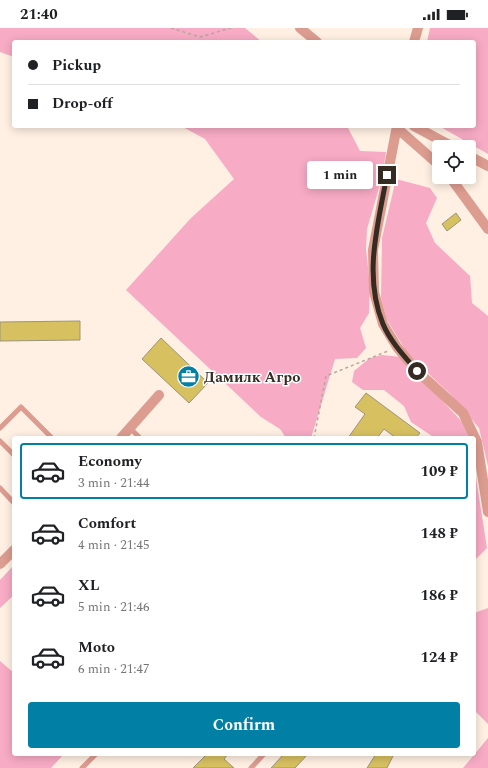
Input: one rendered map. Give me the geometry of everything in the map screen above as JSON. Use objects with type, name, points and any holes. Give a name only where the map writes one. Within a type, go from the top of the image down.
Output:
[{"type":"street","points":[[300,28],[315,40]]},
{"type":"street","points":[[415,40],[418,28]]},
{"type":"street","points":[[397,128],[373,250],[374,292],[383,324],[397,347],[417,371],[463,413],[474,436]]},
{"type":"street","points":[[398,128],[432,159]]},
{"type":"street","points":[[418,128],[440,140]]},
{"type":"street","points":[[476,160],[488,166]]},
{"type":"street","points":[[455,184],[488,228]]},
{"type":"street","points":[[123,436],[159,395]]},
{"type":"street","points":[[476,440],[488,512]]},
{"type":"street","points":[[1,560],[12,552]]},
{"type":"lane","points":[[0,428],[21,407],[50,436]]},
{"type":"lane","points":[[130,428],[138,436]]},
{"type":"lane","points":[[0,441],[12,453]]},
{"type":"lane","points":[[0,488],[12,501]]},
{"type":"lane","points":[[82,768],[94,756]]},
{"type":"lane","points":[[251,768],[262,756]]},
{"type":"path","points":[[171,28],[200,37],[231,28]]},
{"type":"path","points":[[314,436],[326,376],[397,347]]},
{"type":"shaded area","points":[[0,28],[245,28],[260,40],[12,40],[12,56],[0,52]]},
{"type":"shaded area","points":[[430,28],[488,28],[488,154],[476,147],[476,140],[464,140],[442,128],[476,128],[476,40],[427,40]]},
{"type":"shaded area","points":[[185,128],[348,128],[360,151],[386,152],[382,178],[367,229],[366,249],[370,286],[369,313],[360,328],[366,348],[357,358],[335,359],[312,436],[285,436],[280,429],[261,417],[126,290],[191,218],[234,179],[205,139]]},
{"type":"shaded area","points":[[396,179],[430,188],[437,198],[426,223],[435,243],[470,276],[472,303],[488,316],[488,466],[479,428],[450,394],[408,354],[387,320],[381,298],[382,238]]},
{"type":"shaded area","points":[[382,355],[401,357],[466,426],[468,436],[432,436],[411,422],[404,406],[384,390],[363,390],[352,382],[354,371],[370,358]]},
{"type":"shaded area","points":[[476,478],[487,548],[476,559]]},
{"type":"shaded area","points":[[12,567],[12,597],[0,608],[0,580]]},
{"type":"shaded area","points":[[488,608],[488,724],[476,712],[476,612]]},
{"type":"shaded area","points":[[0,661],[12,671],[12,756],[62,756],[51,768],[0,768]]},
{"type":"shaded area","points":[[488,738],[488,768],[463,768],[473,756],[476,756],[476,752]]},
{"type":"building","points":[[456,213],[461,220],[447,231],[442,224]]},
{"type":"building","points":[[80,321],[80,340],[0,341],[0,322]]},
{"type":"building","points":[[161,338],[208,383],[189,403],[142,359]]},
{"type":"building","points":[[366,393],[420,433],[418,436],[393,436],[384,429],[379,436],[349,436],[365,414],[355,407]]},
{"type":"building","points":[[205,756],[226,756],[224,759],[234,768],[193,768]]},
{"type":"building","points":[[282,756],[306,756],[295,768],[271,768]]},
{"type":"building","points":[[375,756],[393,756],[387,768],[367,768]]},
{"type":"place","name":"Дамилк Агро","points":[[188,377]]},
{"type":"route","points":[[387,175],[373,250],[374,292],[383,324],[397,347],[417,371]]}]
